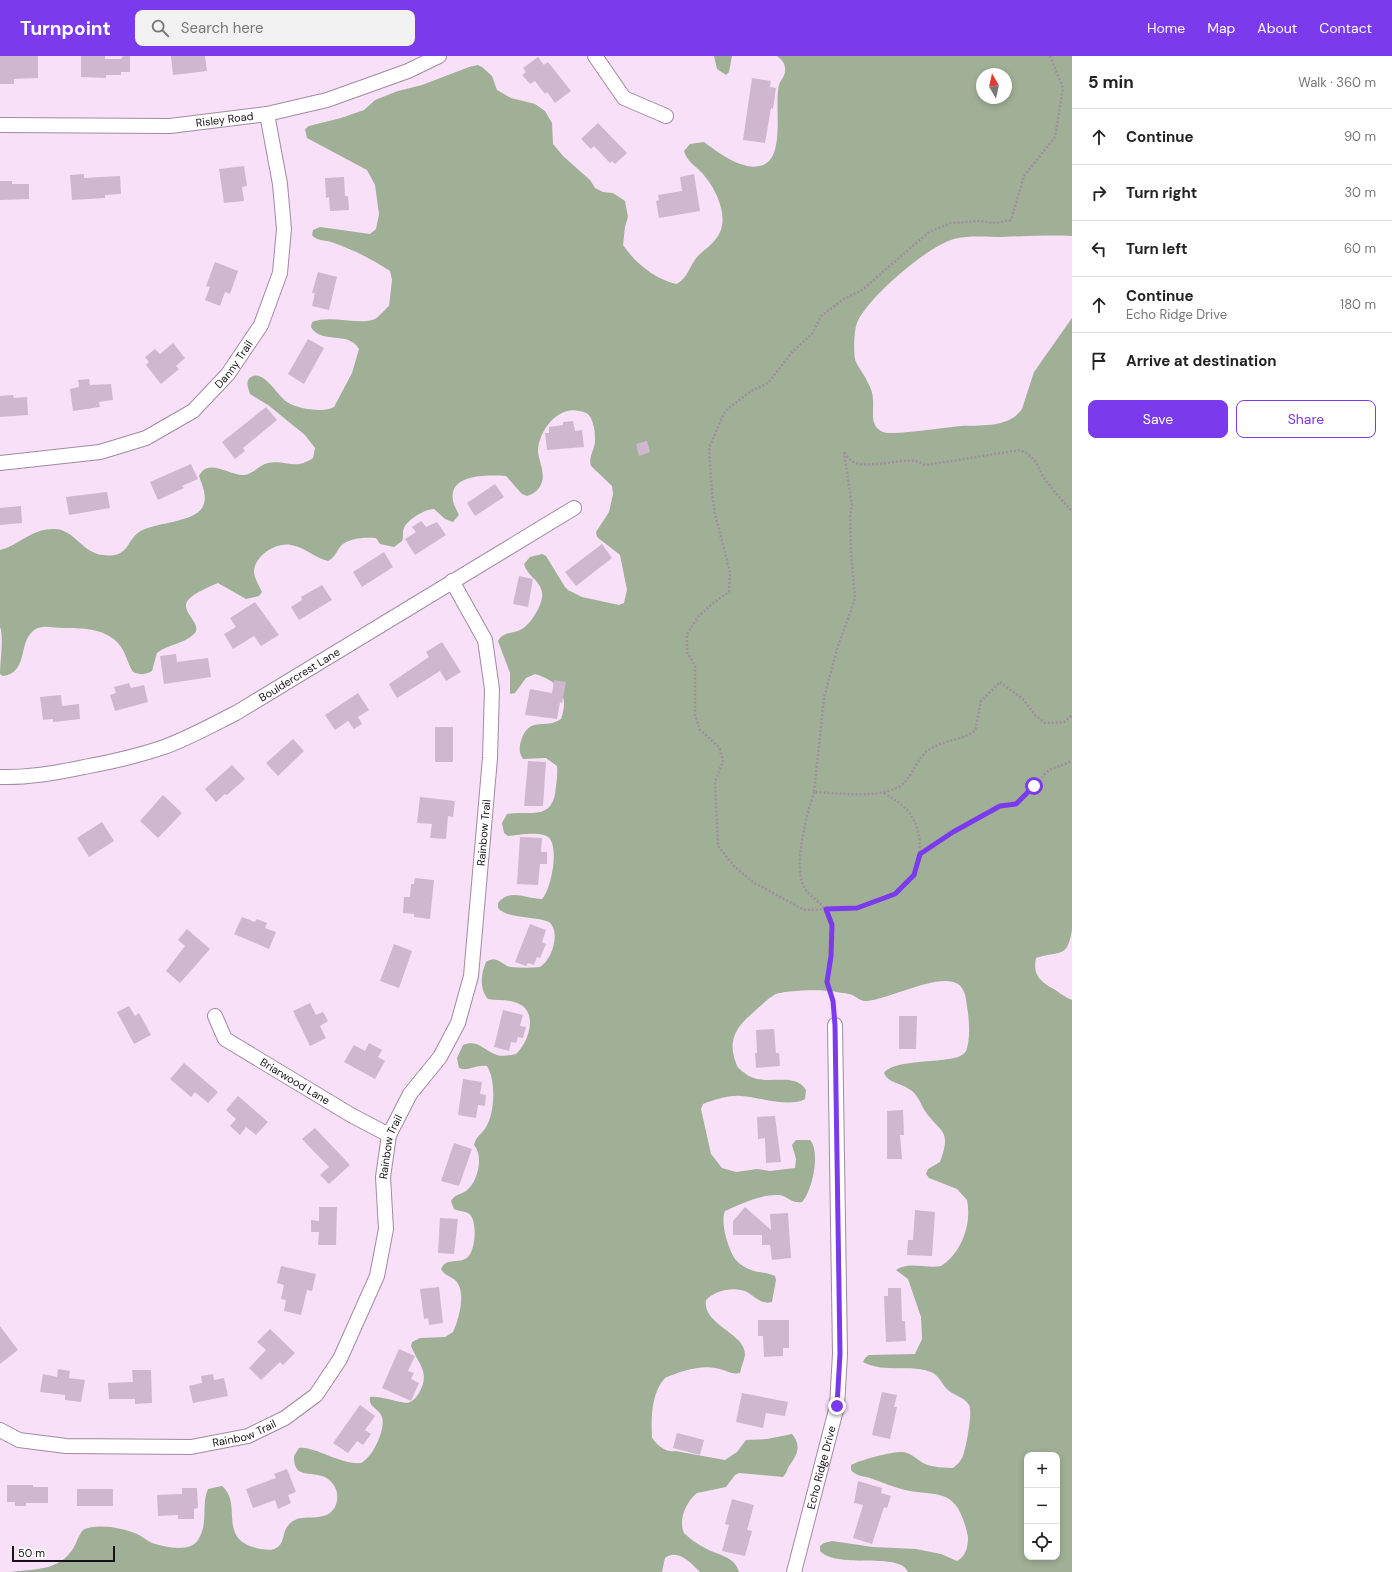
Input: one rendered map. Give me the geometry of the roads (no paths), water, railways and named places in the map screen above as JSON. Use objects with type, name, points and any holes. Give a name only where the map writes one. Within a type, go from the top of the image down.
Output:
[{"type":"street","name":"Risley Road","points":[[0,125],[170,126],[267,114],[327,100],[408,71],[439,56]]},
{"type":"street","points":[[595,56],[624,98],[666,116]]},
{"type":"street","name":"Danny Trail","points":[[0,463],[100,452],[146,438],[192,411],[228,374],[261,325],[280,273],[284,229],[280,184],[267,114]]},
{"type":"street","name":"Bouldercrest Lane","points":[[0,777],[16,778],[64,772],[126,759],[164,747],[200,732],[236,714],[574,508]]},
{"type":"street","name":"Rainbow Trail","points":[[0,1430],[19,1440],[66,1446],[191,1447],[248,1436],[285,1418],[316,1395],[340,1359],[377,1276],[386,1229],[383,1177],[389,1135],[410,1094],[440,1057],[458,1023],[471,976],[490,758],[492,688],[485,640],[452,581]]},
{"type":"street","name":"Briarwood Lane","points":[[215,1016],[225,1038],[351,1115],[389,1135]]},
{"type":"street","name":"Echo Ridge Drive","points":[[794,1572],[837,1406],[840,1354],[835,1025]]}]
